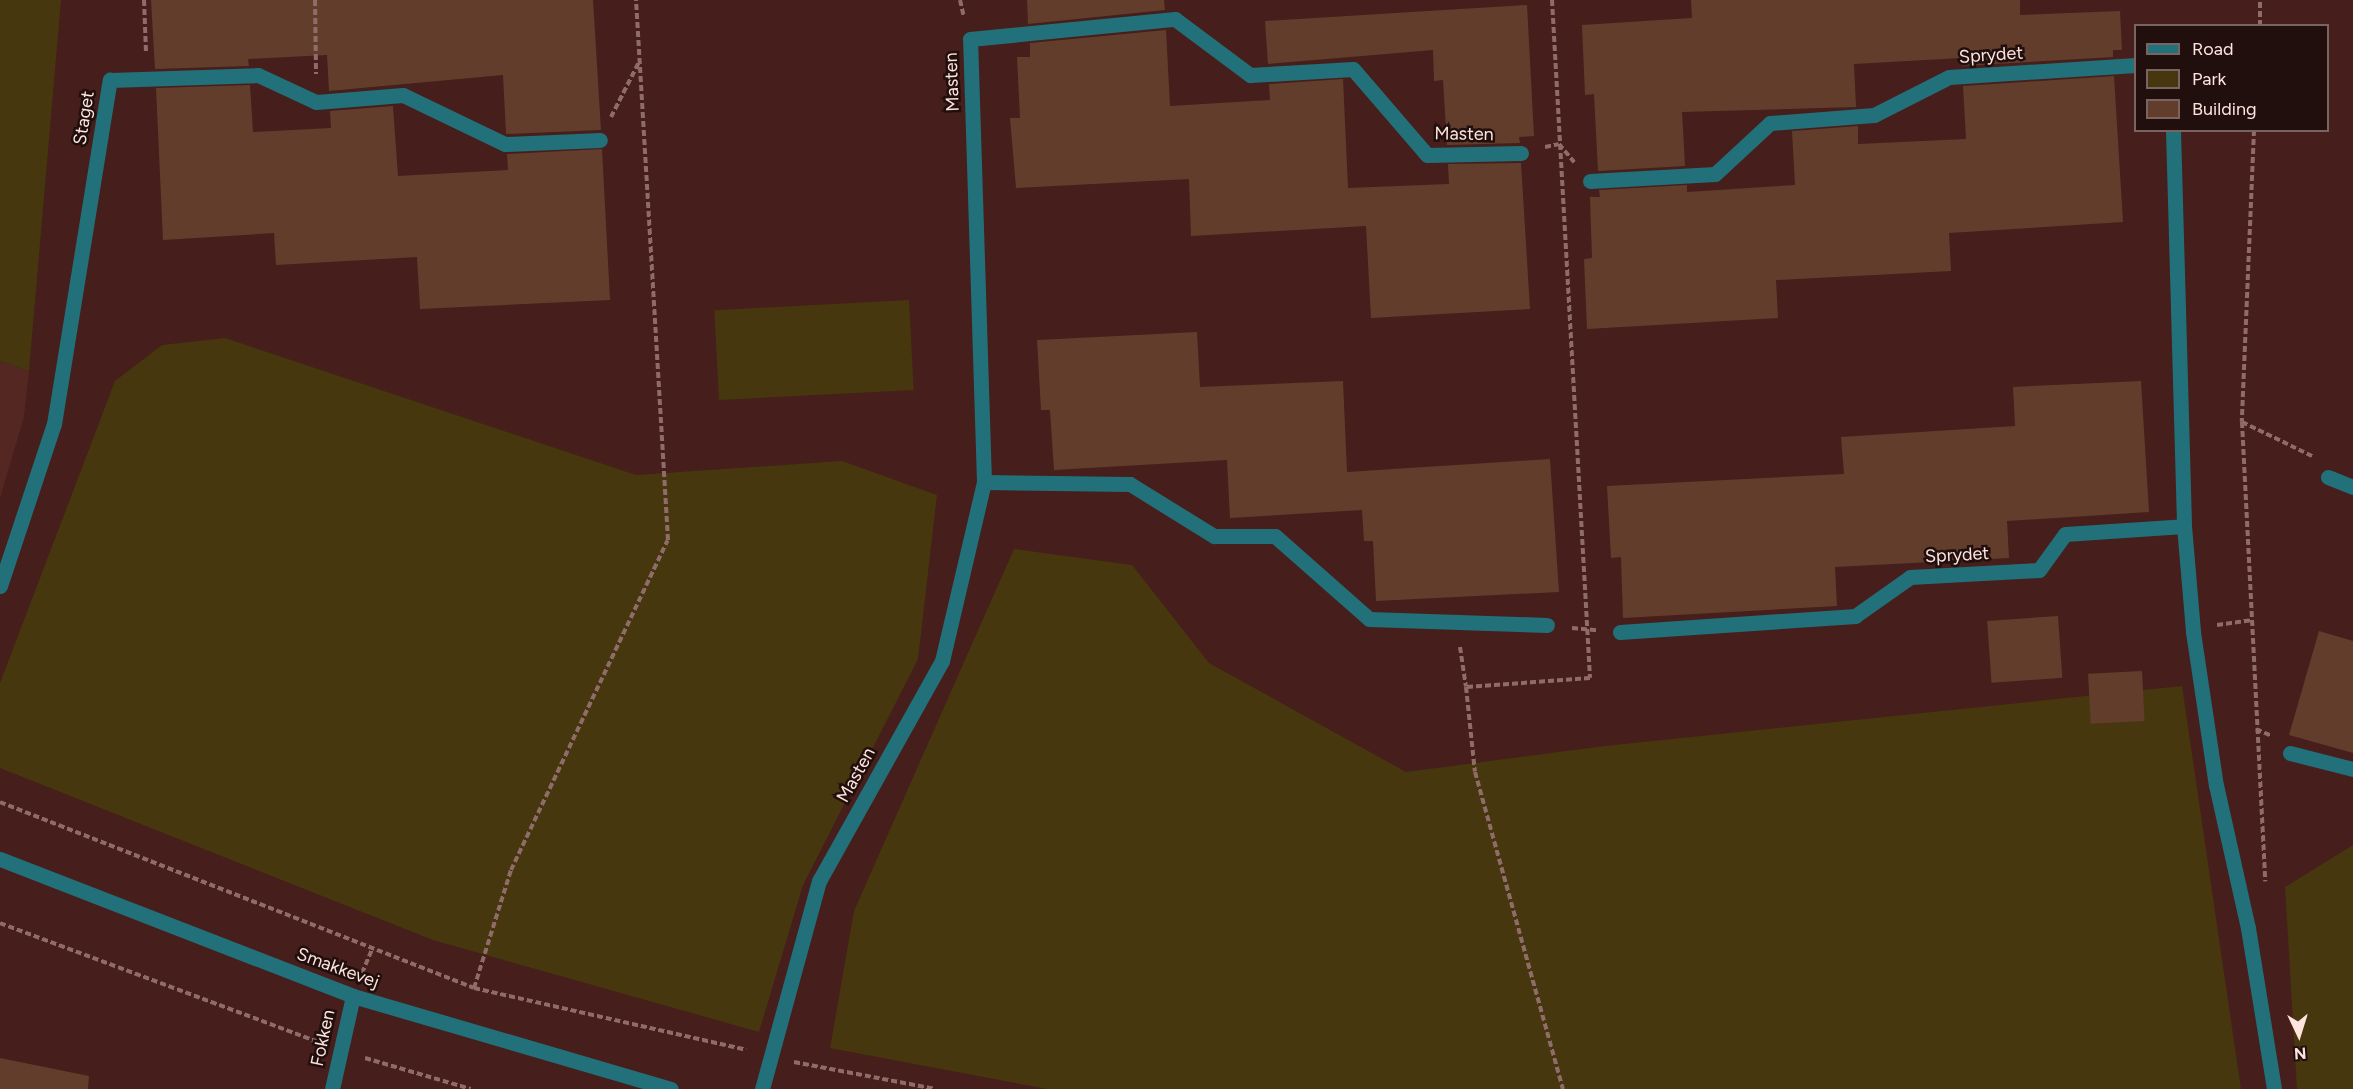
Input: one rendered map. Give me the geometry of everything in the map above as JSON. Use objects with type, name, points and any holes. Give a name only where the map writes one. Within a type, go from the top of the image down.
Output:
[{"type":"street","name":"Masten","points":[[762,1089],[819,881],[942,661],[984,482],[970,39],[1175,19],[1250,75],[1353,69],[1427,155],[1521,153]]},
{"type":"street","name":"Sprydet","points":[[1590,181],[1715,174],[1770,123],[1874,115],[1949,77],[2134,65]]},
{"type":"street","name":"Staget","points":[[0,586],[54,424],[110,80],[258,75],[316,102],[403,96],[505,144],[600,140]]},
{"type":"street","points":[[2173,132],[2184,526],[2193,632],[2216,785],[2248,928],[2274,1089]]},
{"type":"street","points":[[2328,477],[2353,487]]},
{"type":"street","points":[[984,482],[1130,484],[1214,536],[1275,536],[1369,619],[1456,619],[1547,625]]},
{"type":"street","name":"Sprydet","points":[[1620,632],[1855,616],[1910,578],[2039,570],[2065,534],[2184,526]]},
{"type":"street","points":[[2290,753],[2353,769]]},
{"type":"street","name":"Smakkevej","points":[[0,859],[353,996],[671,1089]]},
{"type":"street","name":"Fokken","points":[[332,1089],[353,996]]},
{"type":"path","points":[[144,0],[147,80]]},
{"type":"path","points":[[315,0],[316,102]]},
{"type":"path","points":[[474,988],[511,870],[668,540],[636,0]]},
{"type":"path","points":[[1466,687],[1590,678],[1552,0]]},
{"type":"path","points":[[2260,0],[2260,24]]},
{"type":"path","points":[[600,140],[640,60]]},
{"type":"path","points":[[2254,132],[2242,422],[2251,620],[2268,873],[2264,884]]},
{"type":"path","points":[[1521,153],[1559,144]]},
{"type":"path","points":[[1559,144],[1590,181]]},
{"type":"path","points":[[2242,422],[2316,457],[2328,477]]},
{"type":"path","points":[[1456,619],[1475,771],[1563,1089]]},
{"type":"path","points":[[2193,632],[2251,620]]},
{"type":"path","points":[[1547,625],[1620,632]]},
{"type":"path","points":[[0,802],[474,988],[708,1037],[772,1058],[935,1089]]},
{"type":"path","points":[[0,923],[341,1051],[471,1089]]},
{"type":"shaded area","points":[[0,361],[29,371],[24,417],[0,498]]},
{"type":"green space","points":[[0,0],[61,0],[29,371],[0,361]]},
{"type":"green space","points":[[909,300],[914,390],[719,400],[714,310]]},
{"type":"green space","points":[[225,338],[636,475],[842,461],[937,495],[918,659],[803,885],[759,1032],[433,940],[0,768],[0,683],[115,381],[162,345]]},
{"type":"green space","points":[[1014,549],[1132,565],[1209,663],[1406,772],[1605,746],[2182,686],[2241,1089],[1047,1089],[830,1048],[854,911]]},
{"type":"green space","points":[[2353,845],[2353,1089],[2297,1089],[2285,887]]},
{"type":"building","points":[[151,0],[593,0],[601,130],[506,134],[503,75],[329,91],[327,55],[248,59],[249,66],[155,69]]},
{"type":"building","points":[[1027,0],[1164,0],[1165,10],[1028,24]]},
{"type":"building","points":[[1691,0],[2020,0],[2020,15],[2120,11],[2122,50],[2113,50],[2113,57],[1962,66],[1961,58],[1854,64],[1856,107],[1682,112],[1685,166],[1598,171],[1594,94],[1585,95],[1582,25],[1692,18]]},
{"type":"building","points":[[1527,5],[1534,136],[1519,137],[1520,143],[1447,145],[1443,80],[1434,81],[1433,50],[1268,64],[1265,21]]},
{"type":"building","points":[[1166,30],[1170,106],[1270,100],[1269,84],[1343,79],[1348,188],[1449,184],[1448,164],[1521,163],[1530,309],[1371,318],[1366,226],[1191,236],[1189,179],[1016,188],[1010,118],[1020,118],[1017,57],[1030,57],[1030,43]]},
{"type":"building","points":[[2114,76],[2123,222],[1949,233],[1951,271],[1776,280],[1778,318],[1587,329],[1584,259],[1592,258],[1590,197],[1600,197],[1599,190],[1687,185],[1687,192],[1795,185],[1792,131],[1858,126],[1858,144],[1966,139],[1963,86]]},
{"type":"building","points":[[250,85],[253,132],[331,128],[330,111],[393,106],[398,176],[508,170],[507,154],[602,149],[610,300],[420,309],[417,257],[276,265],[274,233],[163,240],[156,88]]},
{"type":"building","points":[[1197,332],[1200,387],[1343,381],[1347,472],[1550,459],[1559,592],[1376,601],[1373,541],[1364,541],[1362,510],[1230,518],[1227,460],[1054,470],[1050,410],[1041,410],[1037,340]]},
{"type":"building","points":[[2141,381],[2149,512],[2007,521],[2009,558],[1835,567],[1837,606],[1623,618],[1621,557],[1611,558],[1607,486],[1844,474],[1841,437],[2015,426],[2013,387]]},
{"type":"building","points":[[2058,616],[2062,678],[1991,683],[1987,621]]},
{"type":"building","points":[[2319,631],[2353,641],[2353,753],[2289,735]]},
{"type":"building","points":[[2142,671],[2145,721],[2091,724],[2088,674]]},
{"type":"building","points":[[0,1058],[89,1076],[88,1089],[0,1089]]}]
